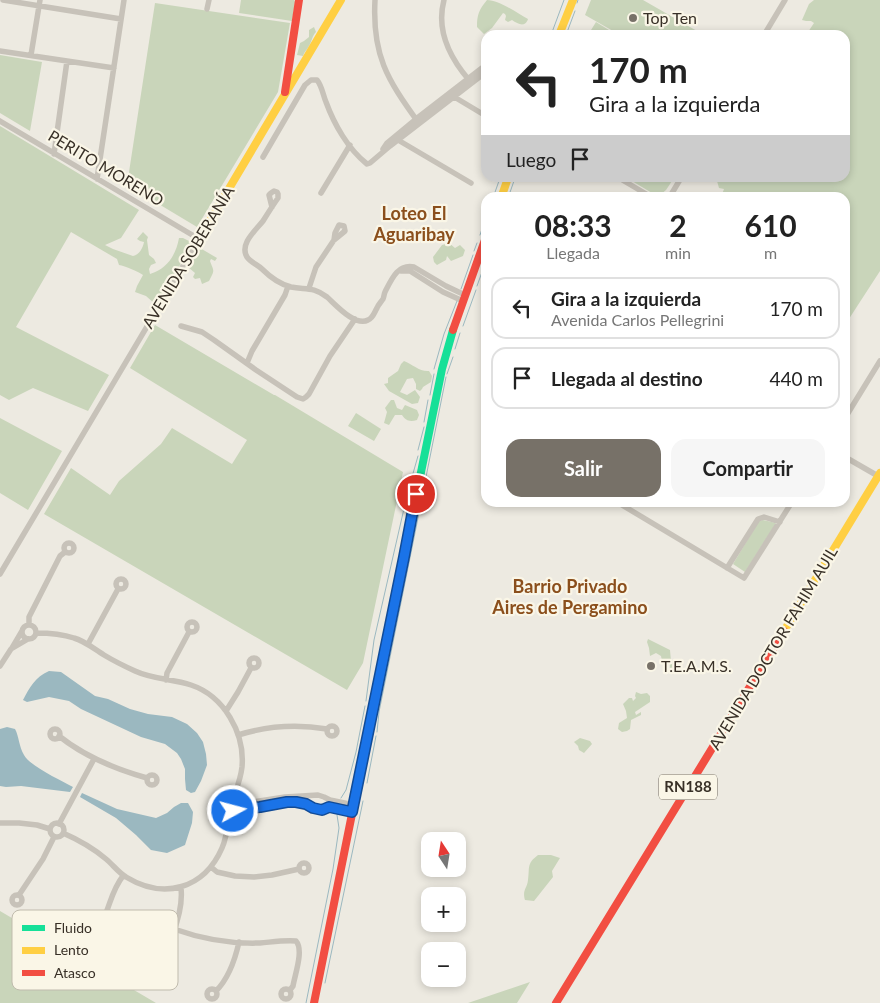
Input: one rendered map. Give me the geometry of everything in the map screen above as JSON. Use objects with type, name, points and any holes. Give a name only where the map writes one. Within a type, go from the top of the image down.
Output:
[{"type":"main road","points":[[284,96],[299,0]]},
{"type":"main road","name":"AVENIDA SOBERANÍA","points":[[199,239],[341,0]]},
{"type":"main road","points":[[561,30],[571,2]]},
{"type":"main road","points":[[314,1003],[442,369],[481,251]]},
{"type":"main road","name":"AVENIDA DOCTOR FAHIM AUIL","points":[[556,1003],[879,475]]},
{"type":"street","points":[[3,0],[39,3],[121,19]]},
{"type":"street","points":[[97,179],[124,0]]},
{"type":"street","points":[[207,9],[209,0]]},
{"type":"street","points":[[375,0],[375,33],[382,60],[394,87],[418,121]]},
{"type":"street","points":[[444,0],[441,22],[443,34],[455,62],[469,81]]},
{"type":"street","points":[[767,30],[785,0]]},
{"type":"street","points":[[31,55],[39,3]]},
{"type":"street","points":[[0,51],[114,68]]},
{"type":"street","points":[[54,154],[67,61]]},
{"type":"street","points":[[374,160],[387,143],[469,81],[481,69]]},
{"type":"street","points":[[469,81],[481,75]]},
{"type":"street","points":[[263,157],[305,86],[314,79],[320,83],[331,114],[350,145],[367,164],[398,140],[418,121]]},
{"type":"street","points":[[451,95],[481,113]]},
{"type":"street","name":"PERITO MORENO","points":[[0,121],[199,239]]},
{"type":"street","points":[[398,140],[471,183]]},
{"type":"street","points":[[321,193],[350,145]]},
{"type":"street","points":[[625,182],[642,192]]},
{"type":"street","points":[[272,207],[248,240],[245,251],[248,259],[278,282],[302,289],[309,288],[322,293],[342,311],[360,322],[369,320],[372,317],[397,272],[401,268],[408,266],[414,267],[464,298]]},
{"type":"street","name":"AVENIDA SOBERANÍA","points":[[0,574],[199,239]]},
{"type":"street","points":[[309,288],[316,267],[334,240]]},
{"type":"street","points":[[247,363],[285,295],[288,286]]},
{"type":"street","points":[[181,326],[202,332],[288,392],[303,399],[309,394],[330,356],[355,319]]},
{"type":"street","points":[[850,410],[880,361]]},
{"type":"street","points":[[850,460],[879,475]]},
{"type":"street","points":[[625,507],[744,578],[789,507]]},
{"type":"street","points":[[727,568],[758,519],[764,517],[780,522]]},
{"type":"street","points":[[29,625],[30,617],[60,556],[66,552]]},
{"type":"street","points":[[88,644],[118,589]]},
{"type":"street","points":[[0,666],[22,630],[25,626],[29,625]]},
{"type":"street","points":[[11,649],[35,637],[35,628],[29,625]]},
{"type":"street","points":[[22,630],[22,636],[28,640]]},
{"type":"street","points":[[166,680],[167,673],[189,632]]},
{"type":"street","points":[[36,633],[60,634],[75,638],[137,672],[191,685],[204,691],[226,711],[238,735],[242,768],[235,793]]},
{"type":"street","points":[[226,711],[251,668]]},
{"type":"street","points":[[238,735],[280,726],[311,726],[327,729]]},
{"type":"street","points":[[60,736],[69,744],[94,759],[122,771],[147,778]]},
{"type":"street","points":[[59,824],[94,759]]},
{"type":"street","points":[[353,808],[324,797],[307,796],[241,803],[236,810],[230,810],[225,807],[224,798],[228,794],[235,793],[239,795],[241,803],[251,808],[287,802],[306,804],[322,810],[329,807],[353,808]]},
{"type":"street","points":[[306,804],[307,796]]},
{"type":"street","points":[[329,807],[330,800]]},
{"type":"street","points":[[63,833],[90,846],[123,876],[137,884],[152,888],[181,888],[195,881],[216,860],[223,847],[230,810]]},
{"type":"street","points":[[0,823],[37,825],[50,829]]},
{"type":"street","points":[[54,824],[59,824],[63,826],[63,833],[60,837],[54,837],[50,834],[50,829],[54,824]]},
{"type":"street","points":[[19,895],[43,859],[54,837]]},
{"type":"street","points":[[211,867],[218,872],[235,876],[254,877],[299,870]]},
{"type":"street","points":[[108,910],[118,882],[123,876]]},
{"type":"street","points":[[178,915],[181,904],[181,888]]},
{"type":"street","points":[[178,930],[205,938],[239,942],[296,940],[300,952],[293,986],[290,990]]},
{"type":"street","points":[[216,992],[223,985],[229,972],[239,942]]},
{"type":"green space","points":[[241,0],[294,0],[292,21],[239,13]]},
{"type":"green space","points":[[487,0],[508,7],[528,19],[525,24],[512,20],[508,22],[505,20],[506,16],[503,13],[492,28],[481,31],[477,27],[480,10]]},
{"type":"green space","name":"Top Ten","points":[[591,0],[643,0],[695,30],[611,30],[585,15]]},
{"type":"green space","points":[[814,0],[880,0],[880,271],[850,317],[850,192],[723,192],[724,189],[719,188],[717,182],[850,182],[850,30],[809,30],[814,23],[802,20],[809,4]]},
{"type":"green space","points":[[155,3],[290,23],[278,92],[197,227],[127,185]]},
{"type":"green space","points":[[596,22],[609,30],[591,30]]},
{"type":"green space","points":[[314,27],[316,32],[303,56],[297,55],[300,43],[309,37],[309,30]]},
{"type":"green space","points":[[0,55],[42,62],[30,131],[0,113]]},
{"type":"green space","points":[[0,126],[139,210],[121,238],[105,245],[133,256],[140,251],[144,242],[137,239],[143,232],[148,237],[149,255],[156,263],[151,265],[149,269],[150,274],[166,265],[176,250],[179,238],[189,241],[191,245],[186,251],[179,268],[155,304],[146,296],[135,292],[143,275],[119,265],[117,259],[71,232],[16,327],[109,375],[88,411],[33,388],[9,400],[0,395]]},
{"type":"green space","points":[[634,182],[671,182],[664,192],[650,192]]},
{"type":"green space","points":[[449,243],[455,248],[460,245],[465,250],[463,256],[451,261],[447,256],[446,260],[437,265],[433,257],[442,245]]},
{"type":"green space","points":[[200,248],[217,258],[215,261],[211,259],[213,272],[209,281],[202,284],[200,278],[195,279],[193,277],[195,273],[188,267],[192,257],[198,253]]},
{"type":"green space","points":[[155,325],[403,472],[363,663],[347,690],[44,514],[71,468],[110,495],[119,481],[161,444],[172,428],[232,464],[247,440],[130,368]]},
{"type":"green space","points":[[404,361],[419,369],[429,371],[432,376],[431,382],[420,391],[416,389],[413,378],[407,379],[400,392],[407,395],[415,390],[420,397],[418,403],[412,404],[389,391],[384,384],[388,383],[388,378],[398,371]]},
{"type":"green space","points":[[391,400],[394,400],[397,408],[402,410],[405,405],[417,410],[419,415],[417,420],[408,421],[402,415],[395,415],[389,425],[384,423],[387,412],[385,408]]},
{"type":"green space","points":[[356,413],[381,429],[374,441],[348,426]]},
{"type":"green space","points":[[0,418],[62,451],[28,510],[0,493]]},
{"type":"green space","points":[[759,521],[776,523],[745,572],[733,564]]},
{"type":"green space","points":[[648,639],[670,650],[671,661],[677,661],[673,668],[670,669],[670,664],[664,662],[661,656],[656,653],[650,656]]},
{"type":"green space","points":[[636,692],[641,694],[647,693],[650,696],[650,702],[635,712],[636,715],[641,712],[641,715],[631,720],[630,729],[622,732],[618,729],[619,723],[627,718],[623,704],[629,698],[632,698],[633,701],[636,698]]},
{"type":"green space","points":[[580,738],[590,741],[592,744],[584,753],[579,750],[574,742]]},
{"type":"green space","points":[[538,855],[551,855],[560,858],[552,871],[553,877],[534,901],[525,900],[524,892],[529,866]]},
{"type":"green space","points":[[0,911],[12,918],[12,990],[134,990],[156,1003],[0,1003]]},
{"type":"green space","points":[[530,982],[517,1003],[468,1003]]},
{"type":"water","points":[[49,671],[61,672],[95,696],[148,714],[172,717],[187,724],[203,742],[206,754],[207,765],[195,792],[191,793],[186,790],[185,769],[181,759],[177,753],[165,744],[141,737],[81,709],[69,701],[49,697],[27,702],[23,700],[36,679]]},
{"type":"water","points":[[7,727],[15,729],[22,752],[27,759],[32,764],[73,787],[70,792],[21,786],[0,786],[0,729]]},
{"type":"water","points":[[82,793],[117,809],[156,818],[181,803],[188,803],[193,812],[192,823],[185,845],[167,853],[151,850],[116,818],[80,797]]},
{"type":"waterway","points":[[553,30],[564,0]]},
{"type":"waterway","points":[[568,30],[575,11]]},
{"type":"waterway","points":[[495,192],[499,182]]},
{"type":"waterway","points":[[510,192],[514,182]]},
{"type":"waterway","points":[[474,251],[477,243]]},
{"type":"waterway","points":[[461,289],[473,255]]},
{"type":"waterway","points":[[477,286],[481,275]]},
{"type":"waterway","points":[[463,326],[476,290]]},
{"type":"waterway","points":[[434,369],[444,334],[457,301]]},
{"type":"waterway","points":[[455,349],[460,333]]},
{"type":"waterway","points":[[447,374],[453,357]]},
{"type":"waterway","points":[[430,395],[434,374]]},
{"type":"waterway","points":[[423,492],[446,377]]},
{"type":"waterway","points":[[424,422],[428,400]]},
{"type":"waterway","points":[[418,450],[424,427]]},
{"type":"waterway","points":[[366,701],[374,640],[408,491],[418,456]]},
{"type":"waterway","points":[[377,732],[379,712],[422,498]]},
{"type":"waterway","points":[[341,798],[346,790],[356,752],[365,706]]},
{"type":"waterway","points":[[367,783],[376,736]]},
{"type":"waterway","points":[[325,983],[363,801]]},
{"type":"waterway","points":[[306,1003],[333,869],[339,828],[337,815]]},
{"type":"traffic: fast","points":[[396,595],[442,369],[453,330]]},
{"type":"traffic: slow","points":[[199,239],[341,0]]},
{"type":"traffic: slow","points":[[561,30],[573,0]]},
{"type":"traffic: slow","points":[[503,192],[507,182]]},
{"type":"traffic: slow","points":[[784,631],[880,473]]},
{"type":"traffic: jam","points":[[285,92],[299,0]]},
{"type":"traffic: jam","points":[[453,330],[481,251]]},
{"type":"traffic: jam","points":[[314,1003],[396,595]]},
{"type":"traffic: jam","points":[[556,1003],[784,631]]},
{"type":"place","name":"Top Ten","points":[[633,18]]},
{"type":"place","name":"T.E.A.M.S.","points":[[651,666]]},
{"type":"district","name":"Loteo El Aguaribay","points":[[414,224]]},
{"type":"district","name":"Barrio Privado Aires de Pergamino","points":[[570,597]]},
{"type":"route","points":[[233,811],[240,806],[251,808],[296,802],[322,810],[329,807],[352,812],[416,494]]}]
